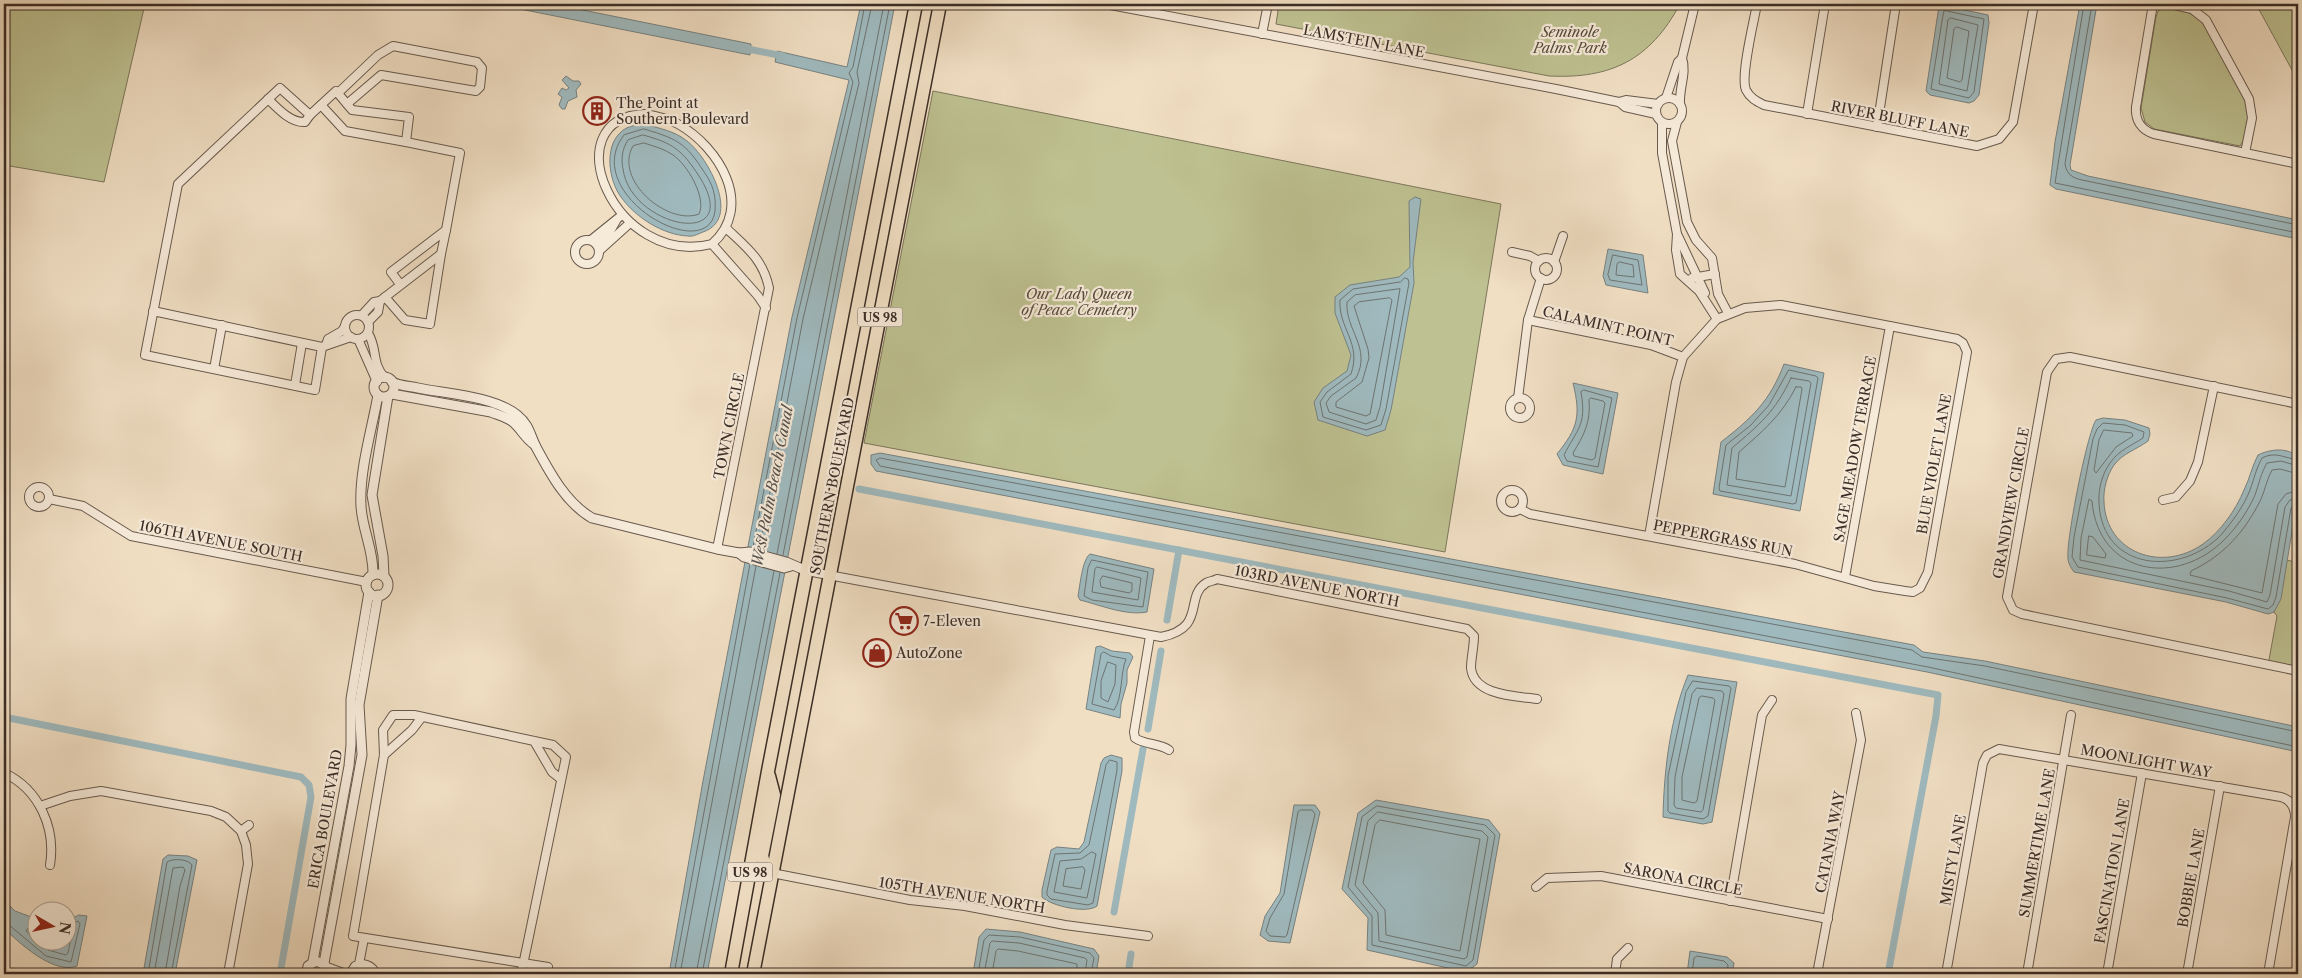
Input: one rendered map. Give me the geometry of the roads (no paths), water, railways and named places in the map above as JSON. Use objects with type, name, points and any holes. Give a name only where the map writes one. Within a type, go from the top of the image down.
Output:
[{"type":"highway","name":"SOUTHERN BOULEVARD","points":[[731,974],[768,771],[916,4]]},
{"type":"highway","name":"SOUTHERN BOULEVARD","points":[[755,974],[772,874],[940,4]]},
{"type":"highway","points":[[768,771],[774,795],[762,856],[765,866],[772,874]]},
{"type":"street","name":"LAMSTEIN LANE","points":[[1105,4],[1619,102],[1626,100],[1658,104]]},
{"type":"street","points":[[1262,34],[1268,4]]},
{"type":"street","points":[[1695,4],[1682,58],[1684,65],[1680,104],[1682,116],[1677,122],[1672,141],[1686,222],[1696,240],[1712,258],[1718,294],[1728,314]]},
{"type":"street","name":"RIVER BLUFF LANE","points":[[1757,4],[1745,76],[1746,88],[1752,98],[1764,105],[1970,146],[1985,145],[1999,139],[2010,128],[2016,114],[2034,4]]},
{"type":"street","points":[[1807,114],[1825,4]]},
{"type":"street","points":[[1876,127],[1896,4]]},
{"type":"street","points":[[2153,4],[2136,107],[2139,123],[2146,130],[2154,134],[2298,164]]},
{"type":"street","points":[[2170,4],[2192,9],[2206,20],[2249,99],[2252,118],[2245,153]]},
{"type":"street","points":[[268,99],[298,122],[305,122],[310,114],[336,91],[338,93],[371,61],[388,47],[393,46],[478,62],[482,68],[480,87],[472,92],[381,75],[371,61]]},
{"type":"street","points":[[1682,58],[1678,62],[1666,98],[1658,104],[1656,114],[1662,122],[1662,153],[1677,234],[1677,263],[1680,274],[1707,301]]},
{"type":"street","points":[[347,104],[381,75]]},
{"type":"street","points":[[310,114],[280,88],[178,184],[145,354],[315,390],[324,346],[328,339],[342,331],[351,316],[362,315],[374,302],[383,299],[441,254]]},
{"type":"street","points":[[338,93],[352,110],[409,118],[406,142]]},
{"type":"street","points":[[1666,98],[1674,99],[1680,104]]},
{"type":"street","name":"LAMSTEIN LANE","points":[[1619,102],[1625,107],[1656,114]]},
{"type":"street","points":[[320,105],[345,131],[460,152],[430,324],[405,320],[383,299]]},
{"type":"street","points":[[645,114],[662,117],[676,123],[700,140],[713,154],[724,174],[732,197],[730,218],[726,228],[712,244],[686,248],[668,246],[619,217],[601,176],[599,151],[603,138],[609,128],[619,120],[632,115],[645,114]]},
{"type":"street","points":[[1662,122],[1670,124],[1677,122]]},
{"type":"street","points":[[619,217],[609,233],[595,245],[630,223]]},
{"type":"street","name":"TOWN CIRCLE","points":[[717,549],[766,308],[768,288],[766,272],[748,249],[726,228]]},
{"type":"street","points":[[400,284],[391,272],[446,230]]},
{"type":"street","points":[[1677,234],[1717,319]]},
{"type":"street","points":[[1539,261],[1535,270],[1541,278],[1548,280],[1554,276],[1556,269],[1554,262],[1563,236]]},
{"type":"street","points":[[712,244],[758,296],[766,308]]},
{"type":"street","points":[[1512,252],[1530,256],[1539,261],[1548,259],[1554,262]]},
{"type":"street","points":[[1685,280],[1715,274]]},
{"type":"street","points":[[1518,398],[1528,320],[1541,278]]},
{"type":"street","points":[[368,322],[378,312],[383,299]]},
{"type":"street","points":[[1649,536],[1676,382],[1683,356],[1717,319],[1759,305],[1781,304],[1890,326]]},
{"type":"street","points":[[153,311],[302,344],[331,346],[368,333]]},
{"type":"street","points":[[362,315],[368,322],[368,333],[377,367],[384,380]]},
{"type":"street","name":"CALAMINT POINT","points":[[1528,320],[1651,345],[1683,356]]},
{"type":"street","points":[[214,369],[222,325]]},
{"type":"street","points":[[345,326],[348,334],[355,338],[384,380],[394,388],[390,395],[372,495],[383,556],[384,576],[388,586],[385,592],[378,596],[369,592],[366,582],[373,574],[374,564],[361,508],[361,491],[378,395],[375,389],[384,380]]},
{"type":"street","name":"BLUE VIOLET LANE","points":[[1890,326],[1957,339],[1963,343],[1967,352],[1932,553],[1928,572],[1920,588]]},
{"type":"street","name":"SAGE MEADOW TERRACE","points":[[1845,577],[1890,326]]},
{"type":"street","points":[[295,385],[302,344]]},
{"type":"street","name":"GRANDVIEW CIRCLE","points":[[2298,404],[2070,357],[2060,357],[2052,362],[2047,372],[2007,592],[2008,602],[2013,610],[2022,614],[2298,671]]},
{"type":"street","points":[[384,380],[491,402],[506,407],[525,422],[532,432],[535,445],[565,495],[580,510],[592,518],[739,553],[744,557],[784,568],[791,566],[807,571]]},
{"type":"street","points":[[2163,500],[2176,497],[2195,472],[2214,386]]},
{"type":"street","points":[[378,395],[390,395],[491,412],[513,422],[525,438],[535,445]]},
{"type":"street","name":"106TH AVENUE SOUTH","points":[[49,499],[83,506],[130,536],[366,582]]},
{"type":"street","name":"PEPPERGRASS RUN","points":[[1520,509],[1530,514],[1795,564],[1874,586],[1913,592],[1920,588]]},
{"type":"street","name":"103RD AVENUE NORTH","points":[[807,571],[1161,637],[1173,634],[1190,622],[1197,595],[1205,584],[1221,580],[1467,629],[1474,636],[1471,668],[1476,681],[1487,690],[1537,699]]},
{"type":"street","points":[[373,574],[384,576]]},
{"type":"street","name":"ERICA BOULEVARD","points":[[307,974],[308,966],[313,961],[349,766],[352,745],[351,698],[369,592]]},
{"type":"street","name":"ERICA BOULEVARD","points":[[326,968],[362,755],[359,705],[378,596]]},
{"type":"street","points":[[1150,636],[1134,732],[1135,738],[1139,741],[1161,744],[1169,750]]},
{"type":"street","points":[[1730,901],[1762,715],[1772,700]]},
{"type":"street","name":"CATANIA WAY","points":[[1817,974],[1861,740],[1856,714]]},
{"type":"street","points":[[521,974],[523,963],[561,779],[566,757],[553,745],[534,740],[422,717],[393,715],[383,730],[384,755],[353,936],[364,938],[523,963],[548,967]]},
{"type":"street","name":"SUMMERTIME LANE","points":[[2027,974],[2071,715]]},
{"type":"street","points":[[384,755],[412,730],[422,717]]},
{"type":"street","points":[[534,740],[552,772],[561,779]]},
{"type":"street","name":"MOONLIGHT WAY","points":[[1990,752],[2003,749],[2281,797],[2289,801],[2294,808],[2295,817],[2268,974]]},
{"type":"street","name":"MISTY LANE","points":[[1946,974],[1983,764],[1990,752]]},
{"type":"street","points":[[4,773],[26,788],[40,806],[50,837],[50,865]]},
{"type":"street","name":"FASCINATION LANE","points":[[2107,974],[2142,773]]},
{"type":"street","name":"BOBBIE LANE","points":[[2187,974],[2220,786]]},
{"type":"street","points":[[40,806],[70,796],[101,791],[219,813],[233,822],[241,831],[246,845],[248,864],[228,974]]},
{"type":"street","points":[[241,831],[249,825]]},
{"type":"street","name":"105TH AVENUE NORTH","points":[[772,874],[910,900],[966,906],[1065,925],[1148,936]]},
{"type":"street","name":"SARONA CIRCLE","points":[[1536,886],[1547,878],[1601,876],[1828,920]]},
{"type":"street","points":[[359,964],[364,938]]},
{"type":"street","points":[[1615,974],[1617,959],[1628,948]]},
{"type":"street","points":[[313,961],[326,968],[346,974]]},
{"type":"street","points":[[350,974],[352,969],[359,964],[368,965],[376,974]]},
{"type":"water","points":[[495,4],[553,4],[751,44],[750,55]]},
{"type":"water","name":"West Palm Beach Canal","points":[[861,4],[895,4],[707,974],[669,974],[703,781],[792,317],[849,80],[775,62],[777,51],[847,67]]},
{"type":"water","points":[[2080,4],[2097,4],[2070,165],[2071,170],[2088,176],[2298,220],[2298,239],[2056,189],[2050,185],[2055,142]]},
{"type":"water","points":[[1939,6],[1988,15],[1989,23],[1979,95],[1974,101],[1969,103],[1930,95],[1926,91]]},
{"type":"water","points":[[566,76],[573,81],[579,81],[581,84],[576,90],[577,97],[568,101],[565,109],[562,109],[559,105],[562,97],[558,94],[562,88],[566,90],[569,88],[562,80]]},
{"type":"water","points":[[644,124],[666,130],[687,141],[704,160],[712,173],[721,202],[720,215],[714,225],[703,232],[692,236],[679,235],[650,224],[627,204],[617,190],[610,165],[610,156],[615,139],[625,129]]},
{"type":"water","points":[[1415,197],[1421,199],[1413,262],[1414,283],[1391,410],[1385,430],[1367,436],[1318,420],[1314,402],[1323,388],[1347,371],[1351,355],[1335,313],[1335,297],[1350,285],[1399,277],[1410,267],[1409,201]]},
{"type":"water","points":[[1608,249],[1643,255],[1648,293],[1606,285],[1603,276]]},
{"type":"water","points":[[1784,364],[1824,373],[1800,511],[1713,494],[1721,442],[1759,408],[1773,388]]},
{"type":"water","points":[[1573,383],[1618,393],[1603,474],[1563,465],[1557,454],[1569,437],[1576,421],[1577,404]]},
{"type":"water","points":[[2103,418],[2125,420],[2149,428],[2148,441],[2121,457],[2114,465],[2107,478],[2104,502],[2107,520],[2115,534],[2125,545],[2139,553],[2154,557],[2171,557],[2187,553],[2203,544],[2215,533],[2237,505],[2258,455],[2268,451],[2284,450],[2298,457],[2298,494],[2281,599],[2274,612],[2268,614],[2226,602],[2074,572],[2068,558],[2070,531],[2092,429],[2096,420]]},
{"type":"water","points":[[880,453],[1914,645],[1923,652],[1985,661],[2298,727],[2298,752],[1927,672],[876,471],[871,464],[871,455]]},
{"type":"water","points":[[1090,554],[1154,569],[1147,612],[1130,613],[1080,600],[1078,596],[1082,574],[1087,557]]},
{"type":"water","points":[[1100,646],[1112,651],[1130,653],[1133,657],[1127,670],[1127,683],[1121,704],[1120,718],[1086,709],[1096,647]]},
{"type":"water","points":[[1688,675],[1737,682],[1712,822],[1703,824],[1663,817],[1665,781],[1672,727]]},
{"type":"water","points":[[1111,755],[1122,758],[1122,771],[1097,906],[1078,909],[1061,906],[1042,897],[1051,850],[1057,847],[1079,849],[1084,842],[1101,763],[1104,758]]},
{"type":"water","points":[[1376,800],[1489,820],[1500,834],[1477,964],[1466,972],[1367,950],[1368,918],[1342,889],[1358,813]]},
{"type":"water","points":[[1294,805],[1315,805],[1320,812],[1290,943],[1268,941],[1260,935],[1265,916],[1280,893]]},
{"type":"water","points":[[168,855],[188,856],[197,860],[175,974],[143,974],[163,859]]},
{"type":"water","points":[[4,900],[15,911],[28,916],[28,949],[10,934],[4,928]]},
{"type":"water","points":[[78,915],[87,916],[77,966],[68,968],[58,966],[29,950],[78,950]]},
{"type":"water","points":[[986,929],[1020,932],[1094,949],[1099,956],[1096,974],[973,974],[979,937]]},
{"type":"water","points":[[1690,951],[1727,957],[1734,963],[1732,974],[1687,974]]},
{"type":"waterway","points":[[743,48],[783,56]]},
{"type":"waterway","points":[[859,489],[1938,695],[1936,716],[1888,974]]},
{"type":"waterway","points":[[1167,620],[1179,550]]},
{"type":"waterway","points":[[1148,729],[1161,651]]},
{"type":"waterway","points":[[4,717],[301,777],[309,785],[311,797],[280,974]]},
{"type":"waterway","points":[[1114,912],[1143,749]]},
{"type":"waterway","points":[[1128,974],[1131,954]]},
{"type":"place","name":"The Point at Southern Boulevard","points":[[597,111]]},
{"type":"place","name":"7-Eleven","points":[[904,621]]},
{"type":"place","name":"AutoZone","points":[[877,653]]},
{"type":"park label","name":"Seminole Palms Park","points":[[1570,40]]},
{"type":"park label","name":"Our Lady Queen of Peace Cemetery","points":[[1079,302]]}]
